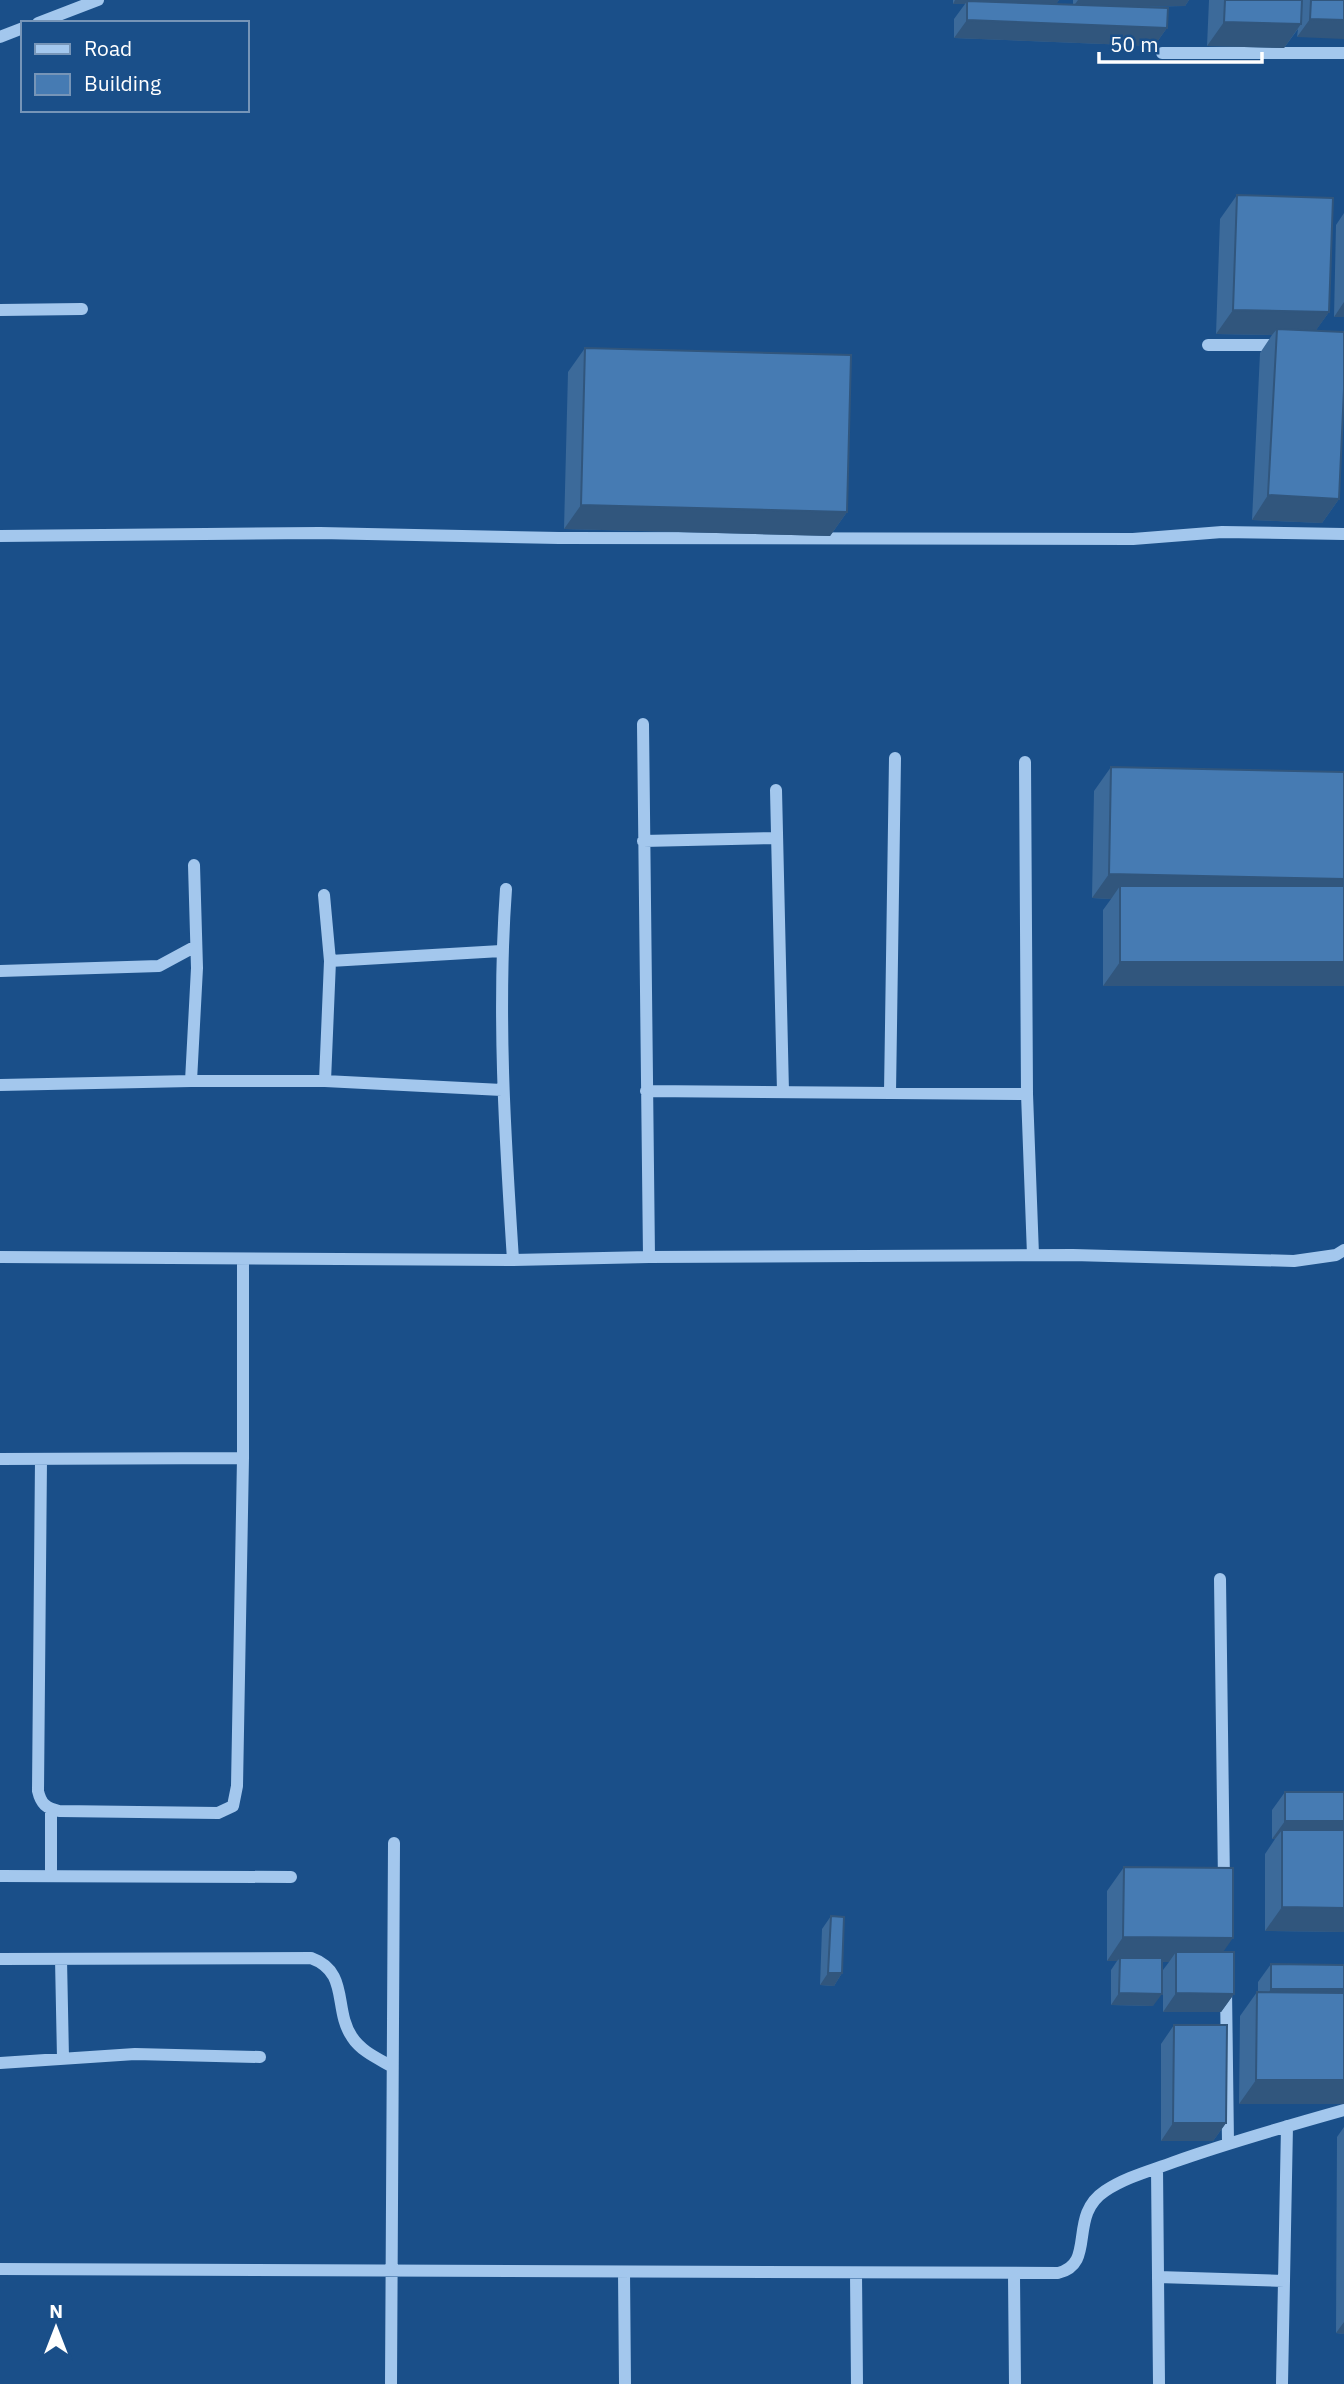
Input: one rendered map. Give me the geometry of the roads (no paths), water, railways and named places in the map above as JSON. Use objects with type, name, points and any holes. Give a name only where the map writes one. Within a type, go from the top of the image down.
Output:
[{"type":"street","points":[[43,21],[98,0]]},
{"type":"street","points":[[0,37],[21,29]]},
{"type":"street","points":[[1162,53],[1344,53]]},
{"type":"street","points":[[0,310],[82,309]]},
{"type":"street","points":[[1208,345],[1290,345]]},
{"type":"street","points":[[0,536],[320,533],[573,538],[1133,539],[1222,532],[1344,534]]},
{"type":"street","points":[[643,724],[649,1257]]},
{"type":"street","points":[[890,1093],[895,758]]},
{"type":"street","points":[[1026,762],[1027,1094],[1033,1255]]},
{"type":"street","points":[[776,790],[783,1092]]},
{"type":"street","points":[[643,841],[777,838]]},
{"type":"street","points":[[191,1080],[196,946],[194,866]]},
{"type":"street","points":[[506,889],[501,951],[502,1090],[513,1260]]},
{"type":"street","points":[[324,895],[330,961],[326,1080]]},
{"type":"street","points":[[0,971],[159,966],[196,946]]},
{"type":"street","points":[[330,961],[501,951]]},
{"type":"street","points":[[0,1085],[326,1080],[502,1090]]},
{"type":"street","points":[[646,1091],[1027,1094]]},
{"type":"street","points":[[0,1257],[513,1260],[1033,1255],[1294,1261],[1336,1255],[1344,1250]]},
{"type":"street","points":[[41,1460],[38,1791],[42,1803],[51,1809],[218,1813],[233,1806],[237,1786],[243,1458],[243,1260]]},
{"type":"street","points":[[0,1459],[243,1458]]},
{"type":"street","points":[[1220,1579],[1224,1895]]},
{"type":"street","points":[[51,1809],[51,1876]]},
{"type":"street","points":[[391,2384],[394,1843]]},
{"type":"street","points":[[0,1876],[291,1877]]},
{"type":"street","points":[[0,1959],[312,1958],[323,1962],[333,1973],[350,2035],[359,2046],[391,2066]]},
{"type":"street","points":[[61,1959],[63,2058]]},
{"type":"street","points":[[1225,1978],[1228,2143]]},
{"type":"street","points":[[0,2063],[135,2054],[260,2057]]},
{"type":"street","points":[[0,2269],[1014,2275],[1058,2273],[1072,2268],[1080,2255],[1084,2218],[1095,2199],[1118,2184],[1228,2143],[1344,2110]]},
{"type":"street","points":[[1282,2384],[1287,2126]]},
{"type":"street","points":[[1157,2168],[1159,2384]]},
{"type":"street","points":[[624,2272],[625,2384]]},
{"type":"street","points":[[856,2273],[857,2384]]},
{"type":"street","points":[[1014,2275],[1015,2384]]},
{"type":"street","points":[[1158,2277],[1284,2281]]}]
